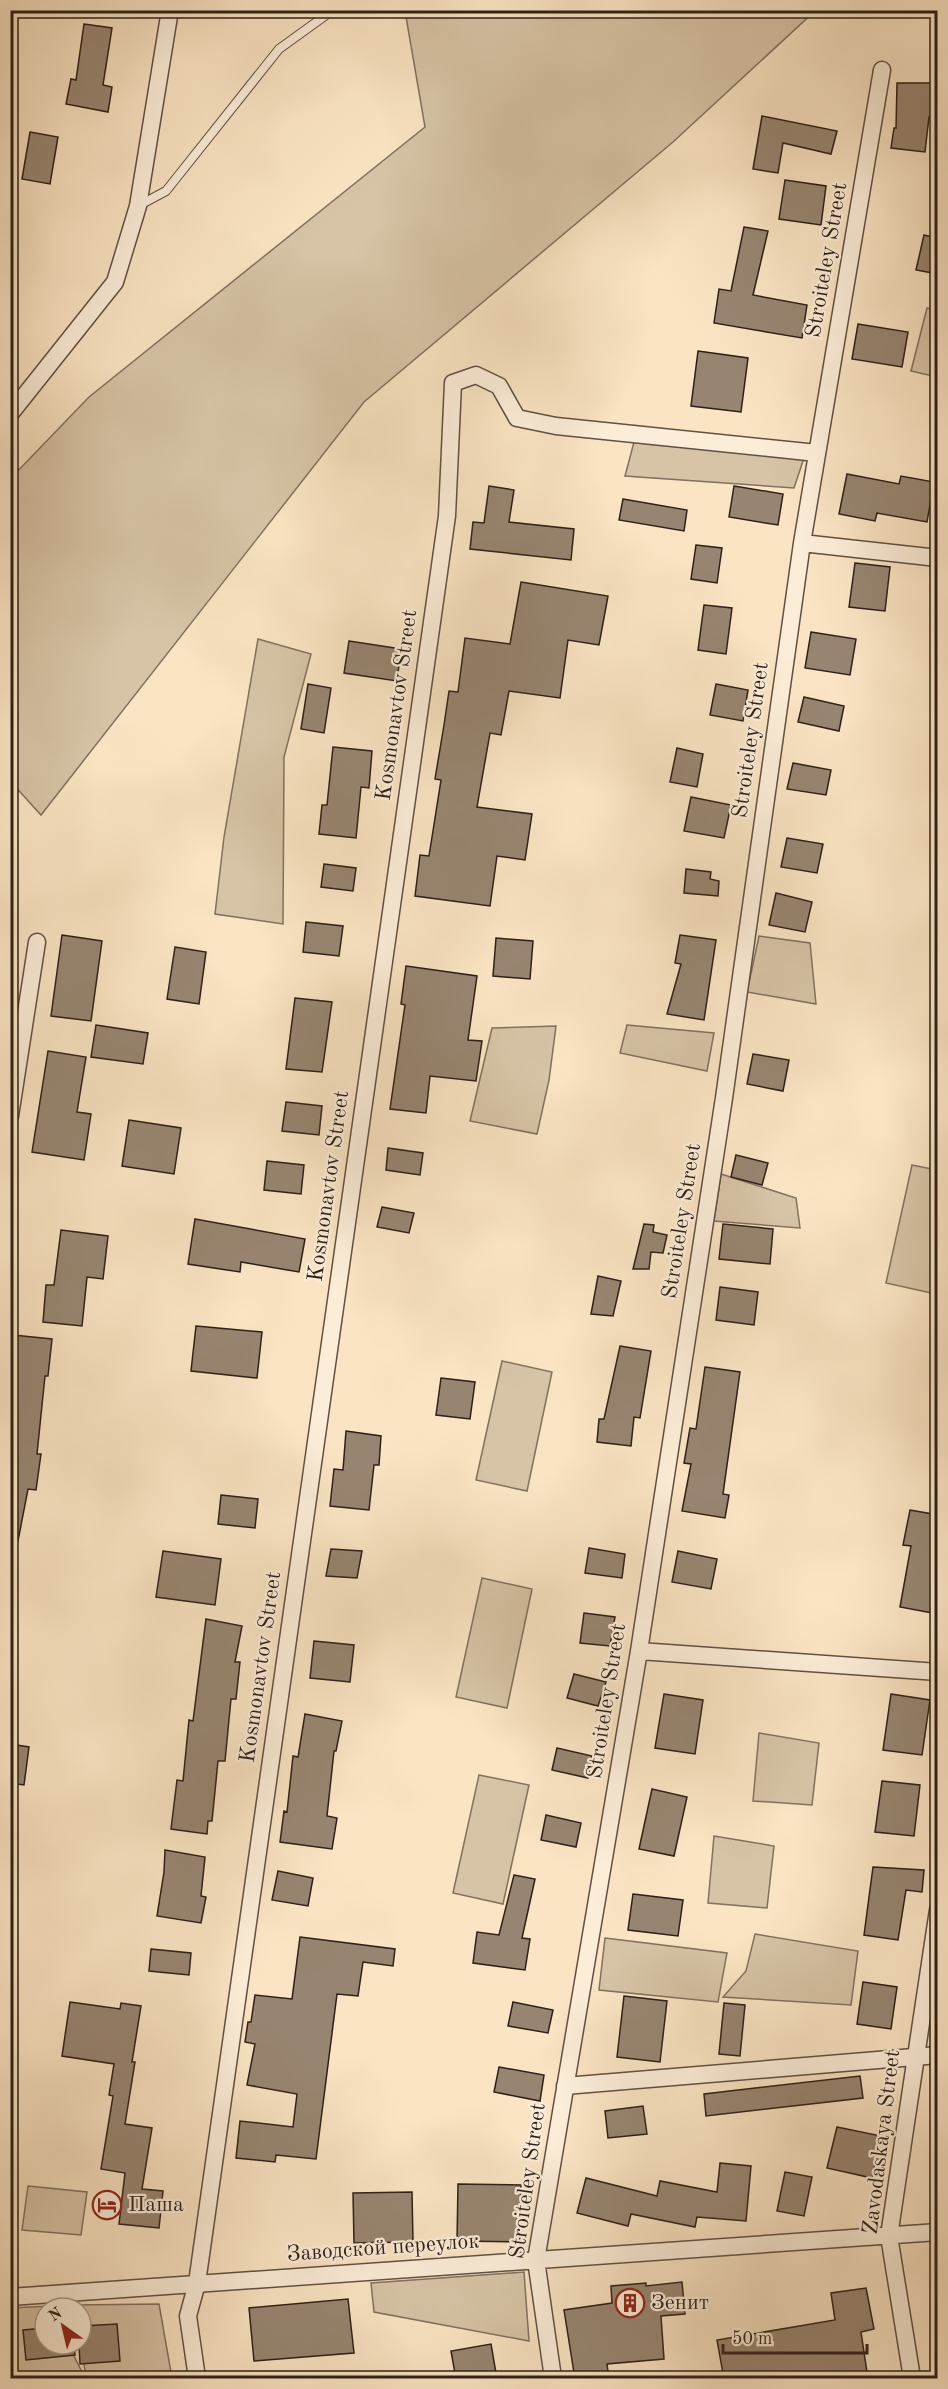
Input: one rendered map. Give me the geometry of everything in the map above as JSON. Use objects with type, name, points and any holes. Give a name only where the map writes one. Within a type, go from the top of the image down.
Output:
[{"type":"street","points":[[10,414],[116,282],[138,206],[170,10]]},
{"type":"street","name":"Stroiteley Street","points":[[553,2379],[536,2260],[639,1651],[724,1098],[802,543],[882,70]]},
{"type":"street","name":"Kosmonavtov Street","points":[[197,2379],[188,2316],[197,2283],[447,516],[453,383],[476,375],[499,386],[517,418],[556,426],[817,453]]},
{"type":"street","points":[[802,543],[938,558]]},
{"type":"street","points":[[10,1116],[37,942]]},
{"type":"street","points":[[639,1651],[938,1672]]},
{"type":"street","name":"Zavodaskaya Street","points":[[912,2379],[889,2236],[938,1910]]},
{"type":"street","points":[[565,2086],[938,2055]]},
{"type":"street","name":"Заводской переулок","points":[[10,2297],[938,2232]]},
{"type":"lane","points":[[138,206],[166,190],[279,49],[333,10]]},
{"type":"shaded area","points":[[405,11],[815,11],[673,142],[364,402],[41,815],[11,782],[11,478],[89,397],[425,127]]},
{"type":"shaded area","points":[[927,308],[937,310],[937,377],[911,371]]},
{"type":"shaded area","points":[[634,442],[804,458],[794,488],[625,476]]},
{"type":"shaded area","points":[[258,639],[311,654],[284,757],[283,924],[215,914],[224,837]]},
{"type":"shaded area","points":[[759,936],[810,943],[816,1004],[747,992]]},
{"type":"shaded area","points":[[627,1025],[714,1033],[707,1071],[620,1053]]},
{"type":"shaded area","points":[[556,1026],[549,1080],[537,1134],[470,1121],[492,1028]]},
{"type":"shaded area","points":[[912,1165],[937,1170],[936,1294],[886,1283]]},
{"type":"shaded area","points":[[721,1174],[796,1198],[800,1228],[714,1221]]},
{"type":"shaded area","points":[[502,1361],[552,1372],[527,1491],[476,1480]]},
{"type":"shaded area","points":[[482,1578],[532,1589],[507,1708],[456,1697]]},
{"type":"shaded area","points":[[759,1733],[819,1743],[812,1805],[753,1801]]},
{"type":"shaded area","points":[[479,1775],[529,1785],[503,1904],[453,1893]]},
{"type":"shaded area","points":[[714,1836],[774,1846],[767,1908],[708,1903]]},
{"type":"shaded area","points":[[755,1934],[858,1951],[851,2005],[723,1997],[746,1971]]},
{"type":"shaded area","points":[[605,1938],[727,1953],[718,2002],[599,1990]]},
{"type":"shaded area","points":[[28,2186],[87,2192],[81,2235],[22,2230]]},
{"type":"shaded area","points":[[524,2272],[529,2341],[374,2312],[371,2283]]},
{"type":"shaded area","points":[[159,2304],[172,2378],[11,2378],[11,2308],[33,2307],[33,2356],[74,2356],[84,2376],[86,2375],[82,2356],[93,2356],[93,2305]]},
{"type":"building","points":[[84,24],[112,28],[103,85],[112,87],[108,112],[66,104],[71,79],[76,80]]},
{"type":"building","points":[[897,83],[936,83],[936,117],[929,117],[925,152],[891,148],[894,128],[896,128]]},
{"type":"building","points":[[762,116],[837,131],[831,154],[783,143],[778,173],[753,169]]},
{"type":"building","points":[[30,132],[58,137],[50,184],[22,179]]},
{"type":"building","points":[[785,180],[826,186],[821,225],[779,219]]},
{"type":"building","points":[[744,227],[768,231],[753,295],[807,305],[802,338],[714,323],[719,289],[731,291]]},
{"type":"building","points":[[924,235],[938,238],[938,274],[916,270]]},
{"type":"building","points":[[858,324],[908,332],[902,367],[852,359]]},
{"type":"building","points":[[698,351],[748,358],[741,412],[691,406]]},
{"type":"building","points":[[847,474],[899,484],[901,476],[934,482],[927,522],[877,513],[875,521],[839,514]]},
{"type":"building","points":[[489,486],[514,490],[509,522],[574,529],[571,560],[470,549],[473,522],[484,523]]},
{"type":"building","points":[[734,486],[783,494],[778,525],[729,517]]},
{"type":"building","points":[[623,499],[687,510],[684,531],[619,520]]},
{"type":"building","points":[[696,545],[722,548],[717,583],[691,579]]},
{"type":"building","points":[[855,563],[890,567],[885,611],[849,607]]},
{"type":"building","points":[[521,582],[608,596],[599,645],[568,640],[560,698],[509,691],[501,735],[490,733],[477,807],[532,814],[525,860],[497,856],[490,906],[415,896],[420,855],[429,856],[441,780],[435,779],[449,691],[458,692],[465,638],[510,644]]},
{"type":"building","points":[[704,605],[732,608],[726,654],[698,650]]},
{"type":"building","points":[[811,632],[856,639],[850,675],[805,668]]},
{"type":"building","points":[[349,641],[401,649],[397,681],[344,673]]},
{"type":"building","points":[[308,684],[331,688],[324,733],[301,729]]},
{"type":"building","points":[[716,684],[748,690],[743,721],[710,715]]},
{"type":"building","points":[[804,697],[844,706],[839,731],[798,722]]},
{"type":"building","points":[[333,747],[372,751],[369,788],[361,787],[356,838],[319,834],[322,805],[327,805]]},
{"type":"building","points":[[677,748],[703,754],[697,787],[670,782]]},
{"type":"building","points":[[793,763],[831,770],[826,795],[787,789]]},
{"type":"building","points":[[691,797],[731,805],[724,838],[684,831]]},
{"type":"building","points":[[787,838],[823,844],[817,873],[781,867]]},
{"type":"building","points":[[324,864],[356,868],[353,891],[321,887]]},
{"type":"building","points":[[686,869],[711,872],[710,879],[719,881],[718,896],[684,893]]},
{"type":"building","points":[[776,893],[812,902],[805,932],[769,925]]},
{"type":"building","points":[[306,922],[343,926],[339,956],[303,952]]},
{"type":"building","points":[[62,935],[102,941],[91,1021],[51,1016]]},
{"type":"building","points":[[680,935],[716,940],[704,1020],[667,1014],[681,964],[675,963]]},
{"type":"building","points":[[496,938],[533,941],[530,979],[493,976]]},
{"type":"building","points":[[175,947],[206,952],[199,1004],[167,999]]},
{"type":"building","points":[[406,966],[477,976],[468,1040],[482,1041],[476,1081],[430,1076],[426,1113],[390,1109],[405,1005],[401,1004]]},
{"type":"building","points":[[295,998],[332,1002],[322,1072],[286,1069]]},
{"type":"building","points":[[96,1025],[148,1033],[143,1064],[91,1057]]},
{"type":"building","points":[[48,1051],[86,1057],[77,1112],[91,1114],[84,1160],[32,1152]]},
{"type":"building","points":[[753,1054],[789,1060],[783,1091],[747,1084]]},
{"type":"building","points":[[286,1102],[322,1106],[319,1135],[282,1131]]},
{"type":"building","points":[[129,1120],[181,1128],[174,1174],[122,1166]]},
{"type":"building","points":[[388,1148],[423,1153],[420,1175],[386,1170]]},
{"type":"building","points":[[736,1155],[768,1163],[762,1185],[731,1177]]},
{"type":"building","points":[[267,1161],[304,1165],[301,1194],[264,1190]]},
{"type":"building","points":[[382,1207],[414,1213],[409,1233],[377,1227]]},
{"type":"building","points":[[195,1219],[305,1239],[299,1272],[241,1262],[240,1272],[188,1264]]},
{"type":"building","points":[[644,1224],[654,1225],[653,1232],[667,1235],[663,1253],[651,1252],[649,1269],[633,1269]]},
{"type":"building","points":[[723,1224],[773,1229],[770,1264],[719,1259]]},
{"type":"building","points":[[61,1230],[108,1236],[103,1279],[87,1277],[82,1326],[43,1322],[46,1285],[54,1285]]},
{"type":"building","points":[[598,1276],[621,1281],[613,1316],[591,1314]]},
{"type":"building","points":[[720,1287],[758,1292],[754,1325],[716,1320]]},
{"type":"building","points":[[196,1326],[262,1332],[257,1378],[191,1371]]},
{"type":"building","points":[[13,1335],[52,1339],[48,1376],[45,1376],[37,1454],[41,1454],[36,1490],[28,1489],[18,1541],[10,1540],[10,1358]]},
{"type":"building","points":[[620,1346],[651,1351],[640,1418],[634,1417],[631,1446],[597,1442],[599,1419],[604,1419]]},
{"type":"building","points":[[705,1367],[740,1372],[723,1494],[729,1495],[725,1518],[682,1511],[691,1464],[684,1463],[690,1428],[696,1429]]},
{"type":"building","points":[[441,1378],[475,1382],[470,1419],[436,1415]]},
{"type":"building","points":[[346,1431],[381,1436],[379,1465],[374,1465],[369,1510],[330,1506],[334,1469],[343,1470]]},
{"type":"building","points":[[221,1495],[258,1499],[255,1528],[218,1524]]},
{"type":"building","points":[[910,1510],[938,1515],[938,1614],[900,1607],[911,1546],[903,1545]]},
{"type":"building","points":[[589,1548],[625,1554],[622,1578],[585,1573]]},
{"type":"building","points":[[331,1549],[362,1551],[357,1578],[326,1576]]},
{"type":"building","points":[[163,1551],[221,1559],[215,1605],[156,1597]]},
{"type":"building","points":[[678,1551],[717,1559],[711,1589],[672,1582]]},
{"type":"building","points":[[584,1613],[615,1617],[610,1646],[580,1643]]},
{"type":"building","points":[[206,1619],[242,1626],[235,1662],[240,1662],[236,1699],[231,1699],[225,1761],[218,1761],[212,1821],[208,1821],[207,1834],[171,1829],[177,1780],[183,1781],[189,1720],[193,1721]]},
{"type":"building","points":[[314,1641],[354,1645],[350,1682],[310,1678]]},
{"type":"building","points":[[574,1674],[606,1682],[598,1706],[567,1698]]},
{"type":"building","points":[[664,1694],[703,1700],[695,1754],[655,1748]]},
{"type":"building","points":[[891,1694],[930,1700],[922,1755],[883,1750]]},
{"type":"building","points":[[305,1714],[342,1721],[336,1751],[334,1751],[327,1816],[337,1818],[332,1849],[280,1842],[284,1811],[287,1812],[293,1756],[298,1757]]},
{"type":"building","points":[[10,1744],[29,1747],[24,1785],[10,1783]]},
{"type":"building","points":[[557,1748],[592,1756],[588,1778],[552,1770]]},
{"type":"building","points":[[882,1781],[920,1785],[914,1836],[875,1832]]},
{"type":"building","points":[[652,1789],[687,1797],[674,1856],[639,1849]]},
{"type":"building","points":[[546,1815],[581,1823],[576,1847],[541,1840]]},
{"type":"building","points":[[165,1850],[205,1857],[201,1896],[206,1897],[201,1923],[157,1916]]},
{"type":"building","points":[[873,1867],[924,1870],[922,1892],[906,1890],[898,1940],[864,1935]]},
{"type":"building","points":[[278,1871],[313,1878],[308,1906],[272,1900]]},
{"type":"building","points":[[514,1875],[535,1879],[522,1938],[530,1939],[525,1970],[473,1963],[477,1932],[499,1935]]},
{"type":"building","points":[[633,1894],[683,1900],[678,1936],[628,1930]]},
{"type":"building","points":[[300,1937],[395,1949],[393,1966],[363,1962],[358,1996],[337,1994],[316,2159],[276,2155],[275,2162],[236,2158],[240,2121],[293,2127],[297,2094],[247,2085],[255,2044],[245,2042],[255,1995],[292,1999]]},
{"type":"building","points":[[151,1949],[191,1953],[189,1975],[149,1971]]},
{"type":"building","points":[[863,1982],[897,1987],[891,2029],[857,2024]]},
{"type":"building","points":[[624,1996],[667,2001],[660,2062],[617,2057]]},
{"type":"building","points":[[70,2002],[120,2009],[121,2003],[141,2006],[125,2124],[152,2128],[142,2189],[163,2191],[159,2228],[119,2224],[125,2173],[101,2169],[113,2096],[109,2095],[114,2064],[62,2056]]},
{"type":"building","points":[[513,2002],[553,2010],[548,2033],[508,2026]]},
{"type":"building","points":[[724,2003],[745,2005],[740,2056],[719,2054]]},
{"type":"building","points":[[499,2067],[544,2075],[540,2101],[494,2092]]},
{"type":"building","points":[[860,2076],[863,2098],[706,2116],[704,2094]]},
{"type":"building","points":[[643,2106],[647,2134],[608,2138],[605,2111]]},
{"type":"building","points":[[837,2127],[881,2136],[872,2178],[827,2168]]},
{"type":"building","points":[[720,2163],[751,2166],[746,2221],[697,2217],[695,2227],[631,2214],[628,2226],[577,2213],[586,2178],[657,2196],[660,2181],[717,2192]]},
{"type":"building","points":[[785,2172],[812,2177],[804,2216],[777,2211]]},
{"type":"building","points":[[458,2184],[521,2185],[520,2242],[457,2241]]},
{"type":"building","points":[[412,2192],[413,2242],[354,2243],[353,2193]]},
{"type":"building","points":[[682,2282],[685,2314],[661,2316],[664,2359],[607,2364],[609,2379],[575,2379],[564,2310],[612,2303],[611,2286],[646,2283],[646,2286]]},
{"type":"building","points":[[866,2288],[874,2329],[861,2332],[868,2379],[724,2379],[717,2340],[835,2320],[831,2293]]},
{"type":"building","points":[[348,2299],[354,2353],[254,2361],[249,2308]]},
{"type":"building","points":[[117,2324],[120,2361],[80,2364],[80,2356],[93,2356],[93,2325]]},
{"type":"building","points":[[33,2329],[33,2356],[65,2356],[26,2360],[23,2330]]},
{"type":"building","points":[[491,2344],[497,2379],[456,2379],[451,2351]]},
{"type":"place","name":"Паша","points":[[107,2205]]},
{"type":"place","name":"Зенит","points":[[630,2303]]}]
